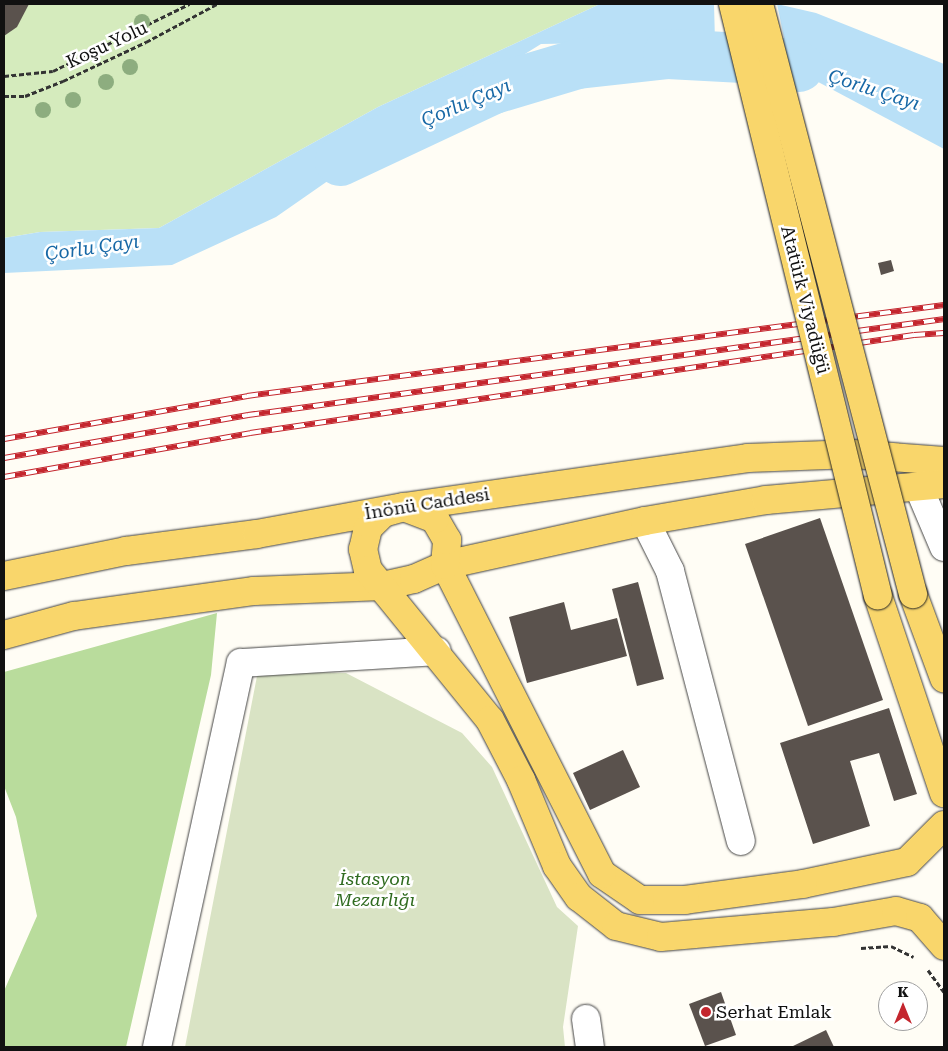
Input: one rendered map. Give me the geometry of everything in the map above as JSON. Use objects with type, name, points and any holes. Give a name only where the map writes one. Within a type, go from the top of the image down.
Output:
[{"type":"main road","name":"Atatürk Viyadüğü","points":[[733,4],[878,596],[944,793]]},
{"type":"main road","name":"Atatürk Viyadüğü","points":[[759,4],[913,594],[944,678]]},
{"type":"main road","name":"İnönü Caddesi","points":[[4,576],[126,551],[257,534],[404,507],[748,458],[853,454],[944,461]]},
{"type":"main road","points":[[4,635],[74,616],[254,591],[383,586],[414,579],[445,565],[644,521],[766,500],[932,486]]},
{"type":"main road","points":[[944,825],[908,862],[803,884],[685,900],[640,900],[602,874],[445,565],[447,540],[435,519],[404,507],[383,513],[368,528],[362,549],[368,570],[437,651],[490,720],[520,780],[557,866],[579,897],[616,926],[661,937],[833,922],[896,911],[920,918],[944,946]]},
{"type":"street","points":[[932,486],[944,548]]},
{"type":"street","points":[[644,521],[670,571],[741,841]]},
{"type":"street","points":[[157,1047],[241,664],[437,651]]},
{"type":"street","points":[[586,1019],[590,1047]]},
{"type":"path","points":[[4,76],[53,71],[189,4]]},
{"type":"path","name":"Koşu Yolu","points":[[4,96],[25,96],[63,81],[146,42],[217,4]]},
{"type":"green space","points":[[4,4],[600,4],[378,107],[159,228],[40,232],[4,238]]},
{"type":"green space","points":[[217,613],[211,675],[126,1047],[4,1047],[4,991],[37,916],[16,817],[4,786],[4,672]]},
{"type":"green space","name":"İstasyon Mezarlığı","points":[[258,671],[346,673],[462,733],[492,767],[557,907],[578,926],[563,1027],[565,1047],[185,1047]]},
{"type":"water","points":[[600,4],[714,4],[715,41],[541,44],[388,139],[276,217],[172,265],[4,273],[4,238],[40,232],[159,228],[378,107]]},
{"type":"water","points":[[777,4],[816,13],[944,64],[944,149],[790,67]]},
{"type":"building","points":[[4,4],[29,4],[17,27],[4,36]]},
{"type":"building","points":[[891,260],[894,271],[881,275],[878,263]]},
{"type":"building","points":[[820,518],[883,700],[808,726],[745,544]]},
{"type":"building","points":[[638,582],[664,679],[637,686],[612,589]]},
{"type":"building","points":[[564,602],[571,630],[617,618],[627,656],[527,683],[509,617]]},
{"type":"building","points":[[889,708],[917,794],[894,801],[879,753],[850,761],[870,826],[813,844],[780,743]]},
{"type":"building","points":[[623,750],[640,787],[590,810],[573,773]]},
{"type":"building","points":[[721,992],[736,1035],[705,1046],[689,1004]]},
{"type":"building","points":[[826,1030],[834,1047],[791,1047]]},
{"type":"waterway","name":"Çorlu Çayı","points":[[340,161],[494,89],[578,64],[668,54],[762,59],[799,67]]},
{"type":"railway","points":[[4,439],[247,396],[944,305]]},
{"type":"railway","points":[[4,458],[248,415],[944,319]]},
{"type":"railway","points":[[4,477],[250,433],[914,335],[944,333]]},
{"type":"place","name":"Serhat Emlak","points":[[706,1012]]}]
